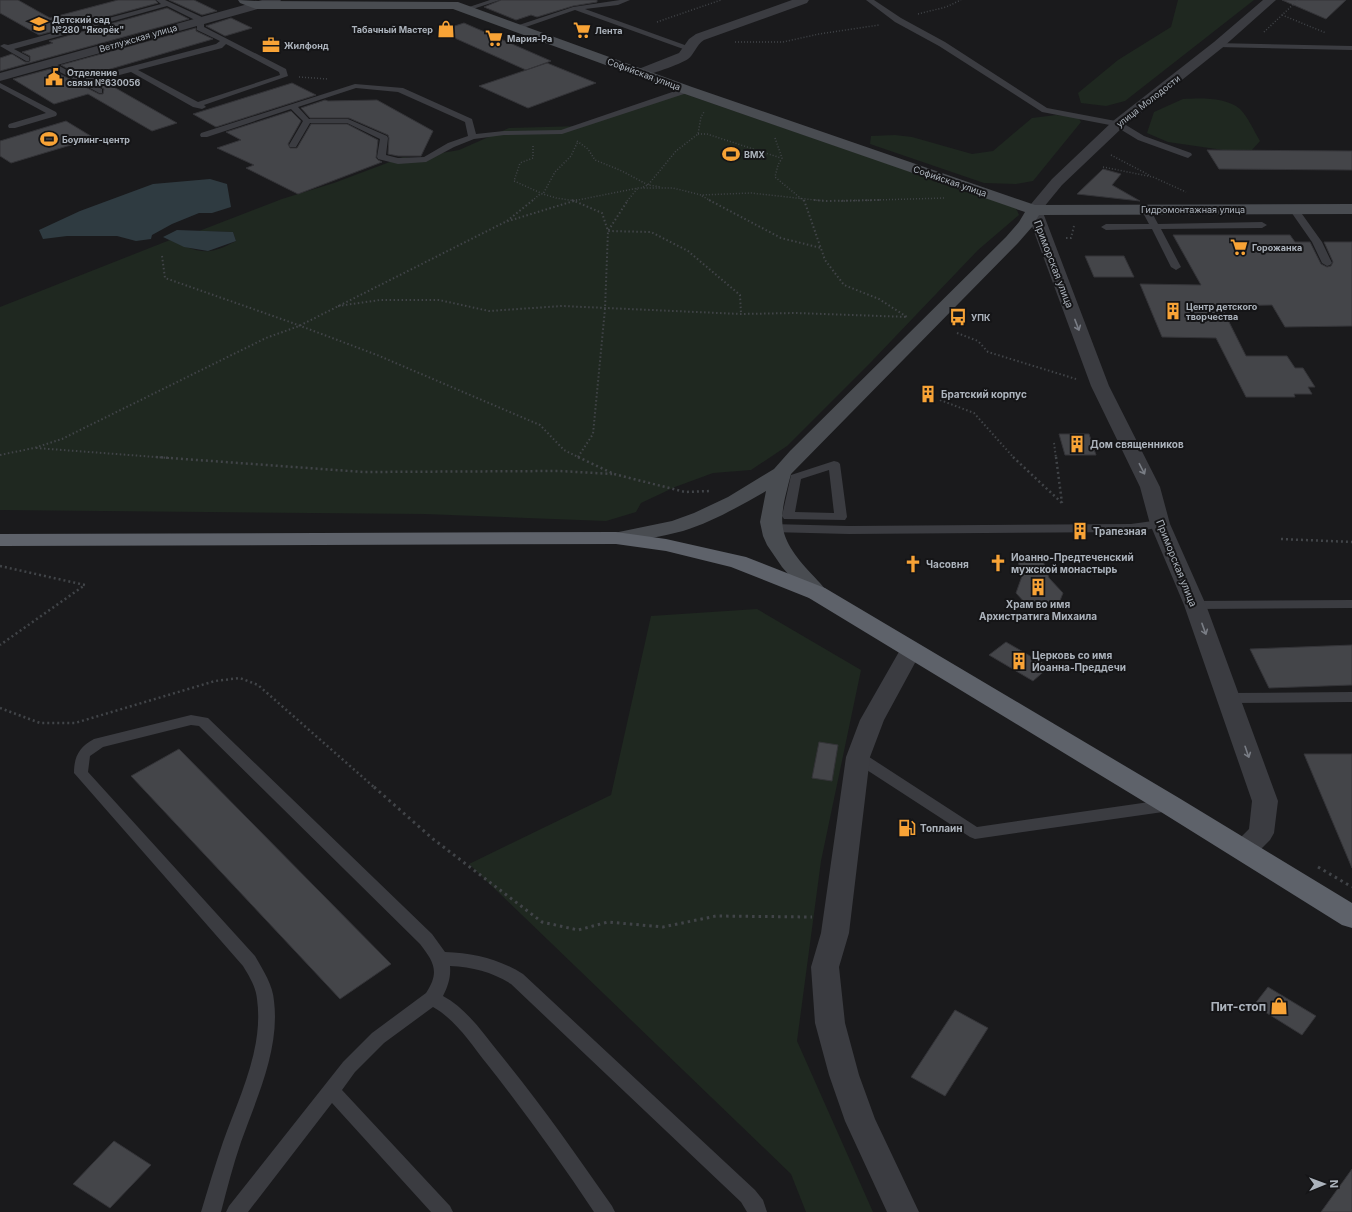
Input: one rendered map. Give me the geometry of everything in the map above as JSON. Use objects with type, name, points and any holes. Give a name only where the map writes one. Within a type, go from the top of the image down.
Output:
[{"type":"highway","points":[[0,540],[616,538],[666,545],[738,562],[817,593],[1170,805],[1352,917]]},
{"type":"main road","name":"Софийская улица","points":[[250,3],[392,2],[454,5],[687,90],[1034,210]]},
{"type":"main road","name":"Гидромонтажная улица","points":[[1034,210],[1352,209]]},
{"type":"main road","points":[[616,538],[677,526],[702,517],[736,501],[781,473],[797,455],[1012,240],[1026,224],[1034,210]]},
{"type":"main road","points":[[781,473],[777,516],[778,544],[790,565],[817,593]]},
{"type":"street","name":"Ветлужская улица","points":[[0,77],[201,20],[250,3],[275,0]]},
{"type":"street","points":[[641,73],[684,56],[693,42],[700,37],[803,0]]},
{"type":"street","name":"улица Молодости","points":[[1034,210],[1057,182],[1118,124],[1218,45],[1270,0]]},
{"type":"street","name":"Приморская улица","points":[[1034,210],[1100,386],[1150,487],[1160,524],[1195,605],[1265,801],[1261,833],[1244,850]]},
{"type":"street","points":[[903,1212],[860,1121],[844,1075],[830,1023],[825,967],[835,934],[858,757],[872,720],[911,650]]},
{"type":"lane","points":[[133,70],[199,106],[284,76],[283,71],[200,28],[201,20],[159,0]]},
{"type":"lane","points":[[467,9],[497,0]]},
{"type":"lane","points":[[517,27],[574,8],[618,3],[627,0]]},
{"type":"lane","points":[[869,0],[898,20],[942,44],[1045,110],[1118,124],[1141,138],[1188,155]]},
{"type":"lane","points":[[7,48],[168,4]]},
{"type":"lane","points":[[574,8],[689,48]]},
{"type":"lane","points":[[83,82],[219,46],[225,41]]},
{"type":"lane","points":[[0,44],[26,59]]},
{"type":"lane","points":[[1218,45],[1352,48]]},
{"type":"lane","points":[[49,64],[99,91]]},
{"type":"lane","points":[[0,85],[53,114],[12,126]]},
{"type":"lane","points":[[204,135],[355,86],[400,90],[469,121],[472,137]]},
{"type":"lane","points":[[292,106],[307,121],[348,121],[384,138],[381,157],[398,161],[426,159],[451,145],[472,137],[504,133],[526,134],[562,132],[687,90]]},
{"type":"lane","points":[[293,145],[307,121]]},
{"type":"lane","points":[[1294,208],[1317,242],[1327,263]]},
{"type":"lane","points":[[1146,209],[1176,267]]},
{"type":"lane","points":[[1106,227],[1154,225],[1262,225]]},
{"type":"lane","points":[[834,464],[841,517],[777,516],[795,477],[834,464]]},
{"type":"lane","points":[[777,516],[849,530],[1116,528],[1160,524]]},
{"type":"lane","points":[[1195,605],[1352,604]]},
{"type":"lane","points":[[1228,698],[1352,697]]},
{"type":"lane","points":[[211,1212],[228,1154],[260,1060],[267,1025],[266,999],[259,979],[249,961],[87,781],[82,773],[81,761],[85,752],[100,743],[191,720],[202,722],[426,939],[441,959],[441,980],[439,987],[432,998],[378,1038],[349,1067],[236,1212]]},
{"type":"lane","points":[[858,757],[975,833],[1170,805]]},
{"type":"lane","points":[[441,959],[464,959],[481,962],[503,969],[517,979],[748,1196],[756,1206],[757,1212]]},
{"type":"lane","points":[[432,998],[443,1003],[459,1016],[507,1074],[552,1133],[606,1212]]},
{"type":"lane","points":[[332,1090],[444,1212]]},
{"type":"path","points":[[637,30],[721,0]]},
{"type":"path","points":[[735,42],[784,42],[819,34],[853,30],[898,20],[961,0]]},
{"type":"path","points":[[1250,46],[1298,0]]},
{"type":"path","points":[[1282,15],[1327,33]]},
{"type":"path","points":[[284,76],[332,80]]},
{"type":"path","points":[[698,134],[701,117],[705,110]]},
{"type":"path","points":[[526,134],[538,128],[532,139],[533,158],[520,163],[514,181],[543,194],[575,200],[602,213],[608,231],[605,308],[593,434],[578,456]]},
{"type":"path","points":[[774,132],[776,144],[782,158]]},
{"type":"path","points":[[0,455],[34,448],[62,439],[266,338],[300,326],[334,307],[505,222],[575,200],[648,185],[676,151],[698,134],[707,134],[782,158]]},
{"type":"path","points":[[571,138],[578,141],[588,149],[595,160],[622,170],[648,185],[673,188],[701,195],[781,238],[821,248]]},
{"type":"path","points":[[505,222],[540,194],[543,194],[555,172],[571,156],[578,141]]},
{"type":"path","points":[[1111,155],[1153,177],[1189,193]]},
{"type":"path","points":[[334,307],[380,300],[439,300],[489,310],[562,306],[741,314],[796,313],[908,317],[879,299],[844,285],[825,260],[804,200],[775,177],[778,165],[782,158]]},
{"type":"path","points":[[1103,167],[1153,177]]},
{"type":"path","points":[[608,231],[624,204],[638,188],[673,188]]},
{"type":"path","points":[[701,195],[751,193],[804,200],[827,201],[945,198]]},
{"type":"path","points":[[608,231],[650,232],[688,251],[740,295],[741,314]]},
{"type":"path","points":[[162,256],[165,278],[377,355],[540,425],[564,450],[614,474]]},
{"type":"path","points":[[957,333],[978,341],[988,352],[1100,386]]},
{"type":"path","points":[[940,400],[974,413],[1014,459],[1062,503],[1054,443]]},
{"type":"path","points":[[34,448],[363,472],[560,471],[614,474],[685,492],[716,491]]},
{"type":"path","points":[[1281,539],[1352,542]]},
{"type":"path","points":[[0,566],[85,585],[0,645]]},
{"type":"path","points":[[0,708],[40,723],[75,723],[215,681],[240,678],[258,685],[433,839],[542,922],[578,930],[608,922],[663,927],[716,916],[818,917],[835,934]]},
{"type":"shaded area","points":[[1178,0],[1254,0],[1125,101],[1106,106],[1081,103],[1078,93],[1118,60],[1171,27]]},
{"type":"shaded area","points":[[682,93],[1016,208],[1019,215],[978,250],[872,361],[787,446],[751,470],[713,473],[675,487],[641,503],[636,512],[606,521],[424,514],[0,510],[0,307],[170,240],[201,251],[210,251],[220,248],[236,241],[233,232],[199,231],[282,199],[334,183],[403,157],[422,160],[436,154],[459,150],[509,128],[582,126]]},
{"type":"shaded area","points":[[1183,99],[1213,99],[1228,102],[1234,105],[1246,116],[1260,141],[1252,150],[1230,151],[1168,142],[1147,133],[1154,112]]},
{"type":"shaded area","points":[[1056,115],[1078,117],[1081,122],[1033,181],[1016,184],[984,183],[870,144],[871,136],[895,135],[912,137],[972,154],[993,151],[1032,118]]},
{"type":"shaded area","points":[[210,179],[227,184],[231,207],[212,213],[199,213],[172,224],[152,235],[151,239],[136,241],[117,236],[67,236],[43,239],[39,230],[80,211],[153,184]]},
{"type":"shaded area","points":[[177,230],[233,232],[236,241],[208,251],[184,247],[163,237]]},
{"type":"shaded area","points":[[757,609],[861,670],[821,861],[797,1041],[873,1212],[806,1212],[791,1174],[469,864],[611,795],[651,616]]},
{"type":"building","points":[[0,0],[18,0],[50,18],[118,0],[155,0],[158,3],[39,35],[0,13]]},
{"type":"building","points":[[169,0],[194,0],[217,11],[202,15]]},
{"type":"building","points":[[501,0],[597,0],[597,2],[573,6],[537,17],[531,15],[516,20],[484,7]]},
{"type":"building","points":[[1282,0],[1346,0],[1326,19]]},
{"type":"building","points":[[167,8],[189,19],[0,71],[0,58],[12,54],[25,62],[29,62],[30,56],[22,52],[53,43],[49,41]]},
{"type":"building","points":[[231,18],[252,28],[225,36],[206,26]]},
{"type":"building","points":[[464,23],[551,61],[526,70],[439,31]]},
{"type":"building","points":[[196,28],[196,31],[213,39],[83,77],[61,65]]},
{"type":"building","points":[[547,63],[596,83],[528,108],[479,86]]},
{"type":"building","points":[[50,69],[99,94],[103,94],[104,89],[93,83],[116,78],[124,82],[112,86],[177,123],[152,131],[88,94],[54,104],[13,79]]},
{"type":"building","points":[[292,83],[316,95],[216,127],[193,114]]},
{"type":"building","points":[[325,100],[377,100],[433,131],[421,156],[398,156],[388,154],[388,135],[349,118],[310,118],[301,108]]},
{"type":"building","points":[[291,111],[301,121],[288,144],[290,148],[297,148],[311,124],[347,124],[378,140],[376,158],[382,162],[298,194],[246,168],[254,165],[217,148],[241,140],[226,132]]},
{"type":"building","name":"Боулинг-центр","points":[[66,121],[94,138],[11,163],[0,156],[0,141]]},
{"type":"building","points":[[1207,150],[1352,151],[1352,170],[1219,169]]},
{"type":"building","points":[[1103,169],[1121,174],[1112,185],[1140,201],[1077,194]]},
{"type":"building","points":[[1173,235],[1290,235],[1295,242],[1310,242],[1321,264],[1327,267],[1331,266],[1333,262],[1324,242],[1352,242],[1352,326],[1285,327],[1272,305],[1221,306],[1246,356],[1287,356],[1295,368],[1303,368],[1315,387],[1308,387],[1312,394],[1294,394],[1295,397],[1246,397],[1216,338],[1162,337],[1140,284],[1201,285]]},
{"type":"building","points":[[1085,256],[1124,256],[1134,277],[1094,277]]},
{"type":"building","name":"Дом священников","points":[[1059,434],[1089,434],[1096,455],[1065,455]]},
{"type":"building","name":"Храм во имя Архистратига Михаила","points":[[1017,558],[1042,558],[1049,578],[1063,593],[1059,603],[1044,608],[1026,604],[1016,593],[1022,576]]},
{"type":"building","name":"Церковь со имя Иоанна-Преддечи","points":[[1006,642],[1049,667],[1033,681],[989,655]]},
{"type":"building","points":[[1352,645],[1352,685],[1269,688],[1250,649]]},
{"type":"building","points":[[819,742],[838,745],[832,781],[812,778]]},
{"type":"building","points":[[179,749],[391,964],[340,999],[131,776]]},
{"type":"building","points":[[1304,754],[1352,754],[1352,868]]},
{"type":"building","points":[[1268,987],[1316,1016],[1302,1035],[1254,1005]]},
{"type":"building","points":[[955,1010],[988,1028],[945,1096],[911,1077]]},
{"type":"building","points":[[114,1141],[151,1165],[110,1208],[73,1184]]},
{"type":"building","points":[[1352,1169],[1352,1212],[1321,1212]]},
{"type":"place","name":"Детский сад №280 \"Якорёк\"","points":[[39,24]]},
{"type":"place","name":"Табачный Мастер","points":[[446,29]]},
{"type":"place","name":"Лента","points":[[582,30]]},
{"type":"place","name":"Мария-Ра","points":[[494,38]]},
{"type":"place","name":"Жилфонд","points":[[271,45]]},
{"type":"place","name":"Отделение связи №630056","points":[[54,77]]},
{"type":"place","name":"Боулинг-центр","points":[[49,139]]},
{"type":"place","name":"BMX","points":[[731,154]]},
{"type":"place","name":"Горожанка","points":[[1239,247]]},
{"type":"place","name":"Центр детского творчества","points":[[1173,311]]},
{"type":"place","name":"УПК","points":[[958,317]]},
{"type":"place","name":"Братский корпус","points":[[928,394]]},
{"type":"place","name":"Дом священников","points":[[1077,444]]},
{"type":"place","name":"Трапезная","points":[[1080,531]]},
{"type":"place","name":"Иоанно-Предтеченский мужской монастырь","points":[[998,563]]},
{"type":"place","name":"Часовня","points":[[913,564]]},
{"type":"place","name":"Храм во имя Архистратига Михаила","points":[[1038,587]]},
{"type":"place","name":"Церковь со имя Иоанна-Преддечи","points":[[1019,661]]},
{"type":"place","name":"Топлаин","points":[[907,828]]},
{"type":"place","name":"Пит-стоп","points":[[1279,1006]]}]
